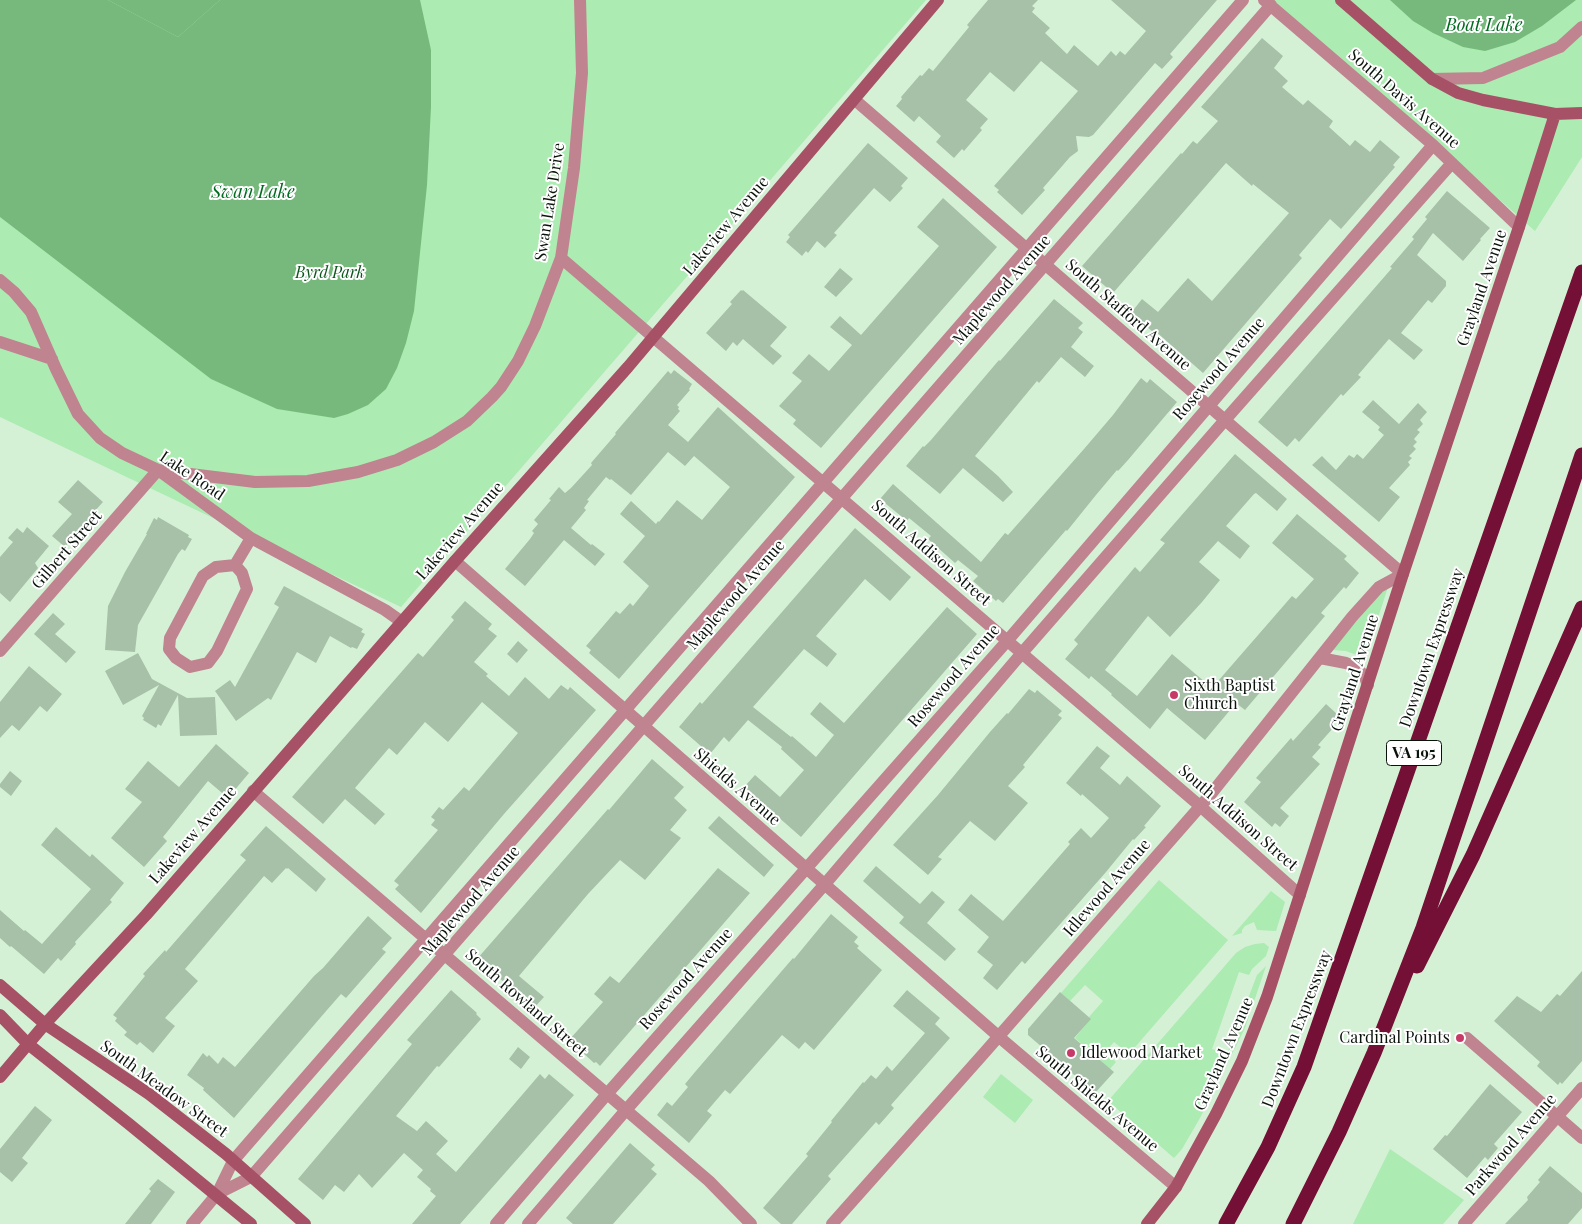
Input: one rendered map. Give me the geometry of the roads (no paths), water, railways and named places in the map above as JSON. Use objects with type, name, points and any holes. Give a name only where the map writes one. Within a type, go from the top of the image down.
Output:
[{"type":"highway","name":"Downtown Expressway","points":[[1226,1224],[1268,1146],[1304,1067],[1582,272]]},
{"type":"highway","points":[[1374,1053],[1423,928],[1582,456]]},
{"type":"highway","points":[[1293,1224],[1339,1132],[1374,1053],[1472,855],[1582,608]]},
{"type":"street","name":"Swan Lake Drive","points":[[158,470],[255,482],[308,481],[358,472],[397,460],[434,442],[467,421],[501,387],[518,361],[535,326],[561,258],[574,168],[582,73],[580,0]]},
{"type":"street","name":"Lakeview Avenue","points":[[0,1077],[45,1024],[146,914],[653,337],[938,0]]},
{"type":"street","name":"Maplewood Avenue","points":[[192,1224],[217,1194],[234,1161],[1243,0]]},
{"type":"street","points":[[1341,0],[1432,79],[1458,93],[1554,114],[1582,113]]},
{"type":"street","name":"Maplewood Avenue","points":[[217,1194],[251,1177],[1046,264],[1268,3]]},
{"type":"street","name":"South Davis Avenue","points":[[1268,3],[1433,145],[1520,226]]},
{"type":"street","points":[[1432,79],[1483,78],[1560,46],[1582,27]]},
{"type":"street","name":"South Stafford Avenue","points":[[855,100],[1403,574]]},
{"type":"street","name":"Grayland Avenue","points":[[1147,1224],[1176,1187],[1216,1114],[1242,1061],[1267,997],[1403,574],[1520,226],[1554,114]]},
{"type":"street","name":"Rosewood Avenue","points":[[496,1224],[607,1094],[1008,640],[1433,145]]},
{"type":"street","points":[[528,1224],[825,884],[1022,653],[1452,163]]},
{"type":"street","name":"South Addison Street","points":[[561,258],[1008,640],[1300,895]]},
{"type":"street","name":"Lake Road","points":[[0,280],[14,292],[31,312],[78,414],[100,438],[122,453],[158,470],[251,538],[385,610],[402,622]]},
{"type":"street","points":[[0,342],[52,358]]},
{"type":"street","name":"Gilbert Street","points":[[0,651],[158,470]]},
{"type":"street","points":[[235,565],[251,538]]},
{"type":"street","name":"Shields Avenue","points":[[455,561],[998,1036]]},
{"type":"street","points":[[235,565],[242,573],[247,589],[217,651],[208,663],[190,667],[168,650],[170,638],[203,576],[216,567],[235,565]]},
{"type":"street","name":"Idlewood Avenue","points":[[832,1224],[1200,806],[1352,617],[1379,587],[1403,574]]},
{"type":"street","points":[[1320,658],[1353,666],[1364,676],[1368,685]]},
{"type":"street","name":"South Rowland Street","points":[[253,791],[709,1181],[751,1224]]},
{"type":"street","name":"South Meadow Street","points":[[0,985],[45,1024],[148,1094],[234,1161],[305,1224]]},
{"type":"street","points":[[0,1015],[28,1044],[252,1224]]},
{"type":"street","name":"South Shields Avenue","points":[[998,1036],[1176,1187]]},
{"type":"street","points":[[1467,1038],[1582,1138]]},
{"type":"street","name":"Parkwood Avenue","points":[[1464,1224],[1582,1088]]},
{"type":"water","name":"Swan Lake","points":[[0,0],[108,0],[178,37],[220,0],[420,0],[431,50],[431,107],[427,185],[414,311],[406,343],[397,368],[386,389],[368,405],[334,418],[277,409],[211,379],[0,217]]},
{"type":"water","name":"Boat Lake","points":[[1390,0],[1576,0],[1542,26],[1515,42],[1485,51],[1463,47],[1433,33],[1413,21]]},
{"type":"place","name":"Sixth Baptist Church","points":[[1174,695]]},
{"type":"place","name":"Cardinal Points","points":[[1460,1038]]},
{"type":"place","name":"Idlewood Market","points":[[1071,1053]]},
{"type":"park label","name":"Byrd Park","points":[[330,273]]}]
